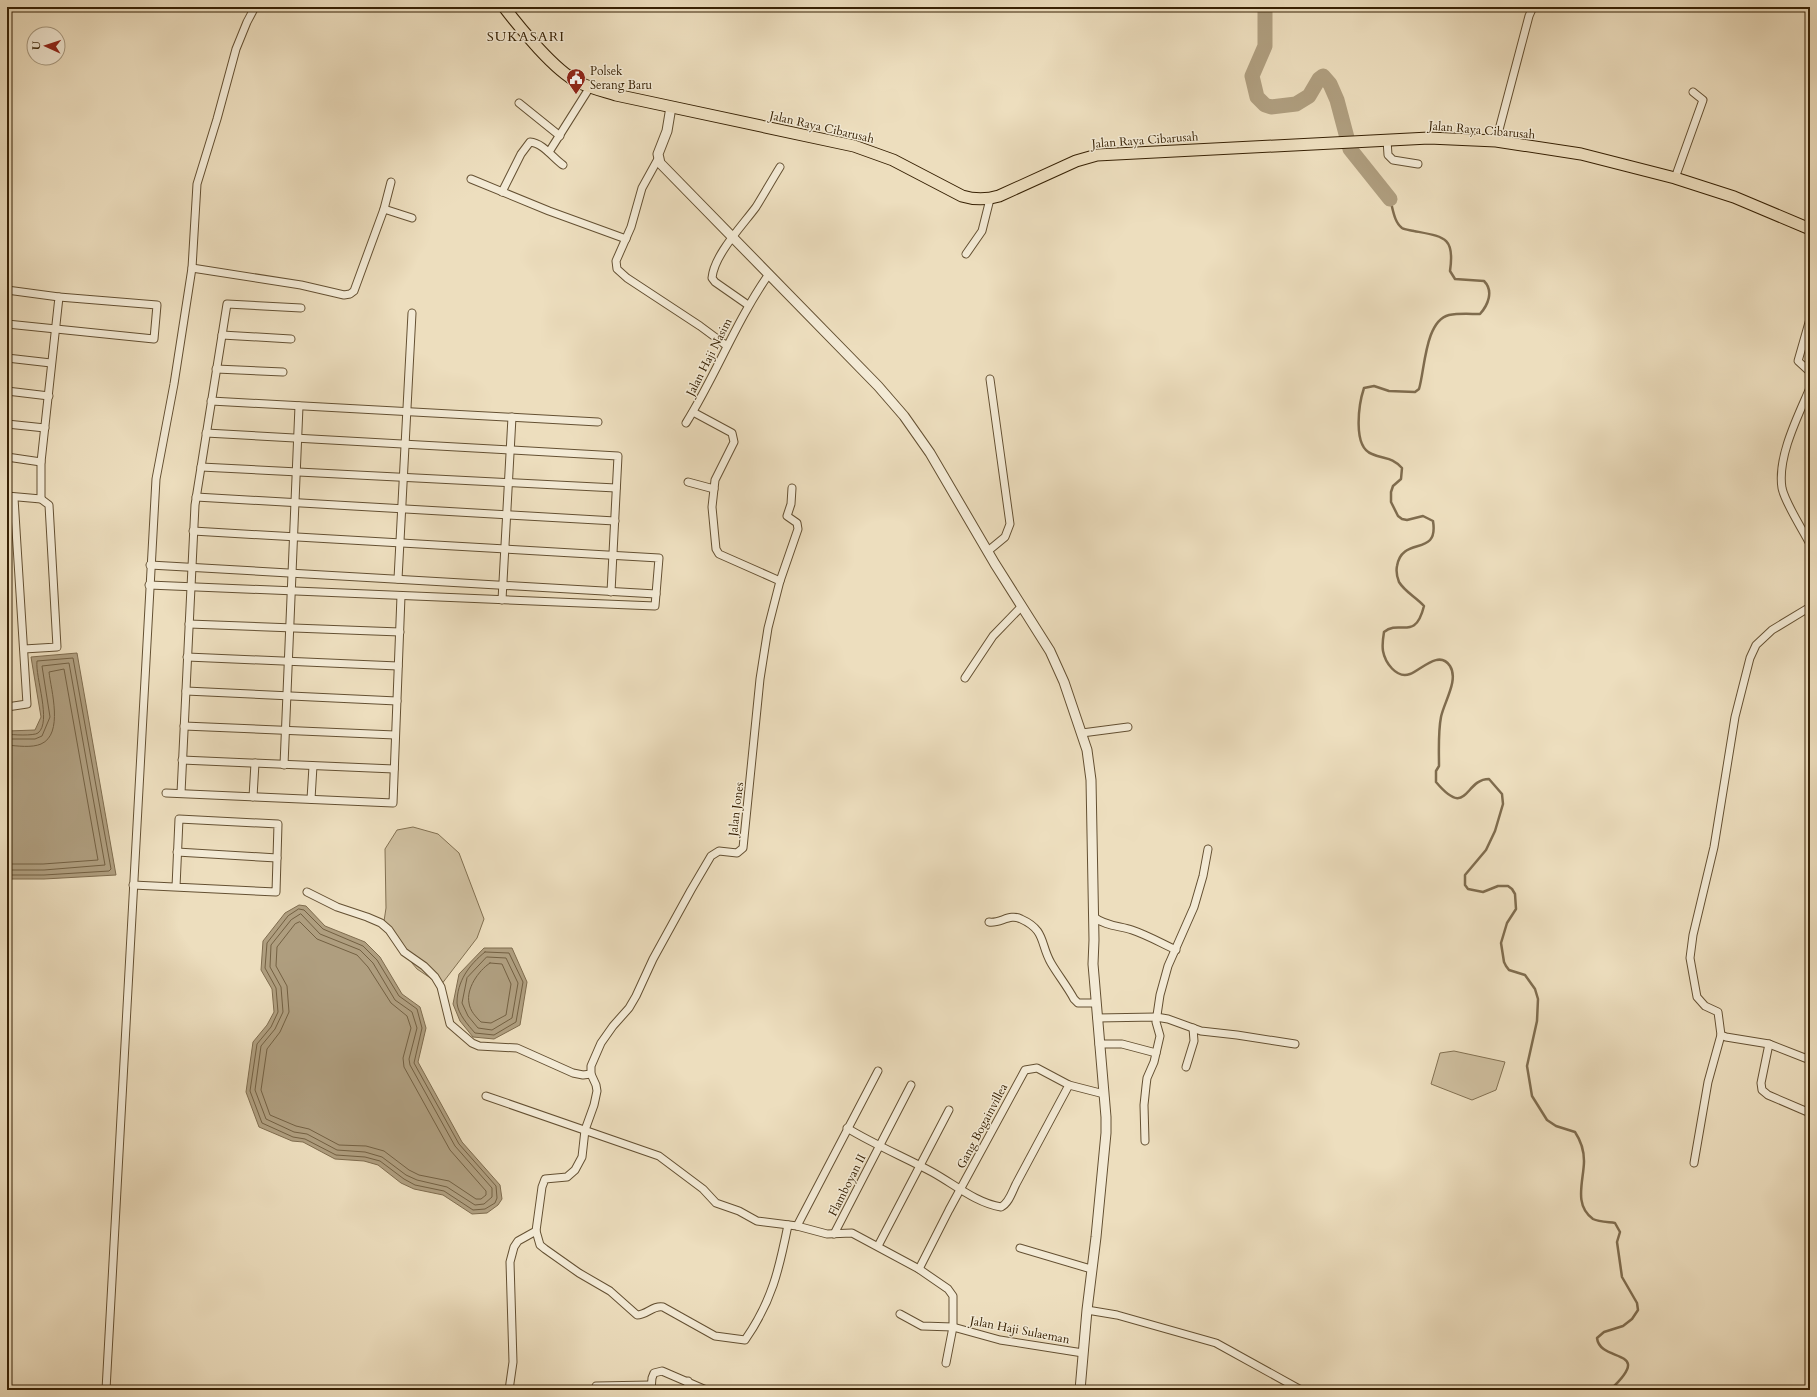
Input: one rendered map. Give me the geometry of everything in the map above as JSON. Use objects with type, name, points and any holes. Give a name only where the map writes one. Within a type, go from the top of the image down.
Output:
[{"type":"main road","name":"Jalan Raya Cibarusah","points":[[504,7],[556,65],[572,78],[590,87],[616,95],[854,146],[893,160],[962,196],[972,199],[990,199],[1006,194],[1076,161],[1097,155],[1202,149],[1341,144],[1429,138],[1496,142],[1581,154],[1675,178],[1734,196],[1810,228]]},
{"type":"street","points":[[106,1390],[150,565],[156,479],[174,384],[192,268],[197,184],[236,49],[246,22],[255,7]]},
{"type":"street","points":[[1496,142],[1529,16],[1533,7]]},
{"type":"street","points":[[549,152],[590,87]]},
{"type":"street","points":[[1675,178],[1703,100],[1693,92]]},
{"type":"street","points":[[519,103],[560,136]]},
{"type":"street","points":[[671,107],[669,126],[658,154],[658,159],[642,188],[639,204],[616,261],[619,272],[700,326],[727,346]]},
{"type":"street","points":[[1387,140],[1388,155],[1393,160],[1418,164]]},
{"type":"street","points":[[502,192],[521,154],[530,142],[533,142],[549,152],[563,165]]},
{"type":"street","points":[[658,159],[674,179],[734,237],[878,386],[904,416],[930,453],[1050,652],[1064,682],[1082,733],[1087,750],[1091,780],[1094,917],[1093,964],[1106,1133],[1096,1237],[1091,1269],[1080,1390]]},
{"type":"street","points":[[748,305],[715,282],[712,278],[717,262],[757,206],[780,167]]},
{"type":"street","points":[[471,179],[549,211],[626,239]]},
{"type":"street","points":[[192,268],[279,282],[344,295],[350,294],[354,291],[384,209],[391,182]]},
{"type":"street","points":[[966,254],[982,231],[990,199]]},
{"type":"street","points":[[384,209],[412,218]]},
{"type":"street","name":"Jalan Haji Nasim","points":[[769,274],[748,305],[693,412],[732,433],[734,437],[734,442],[717,473],[714,489],[712,507],[716,549],[719,554],[780,581]]},
{"type":"street","points":[[7,290],[59,297],[157,305],[154,339],[7,324]]},
{"type":"street","points":[[41,499],[41,462],[46,428],[51,363],[59,297]]},
{"type":"street","points":[[181,794],[190,587],[196,498],[227,304],[301,308]]},
{"type":"street","points":[[398,579],[412,312]]},
{"type":"street","points":[[1810,319],[1798,361],[1810,372]]},
{"type":"street","points":[[222,335],[291,339]]},
{"type":"street","points":[[7,358],[51,363]]},
{"type":"street","points":[[216,369],[284,372]]},
{"type":"street","points":[[988,550],[1005,536],[1010,524],[990,379]]},
{"type":"street","points":[[1810,388],[1787,447],[1782,480],[1784,492],[1810,544]]},
{"type":"street","points":[[7,391],[49,396]]},
{"type":"street","points":[[211,401],[598,422]]},
{"type":"street","points":[[284,764],[299,406]]},
{"type":"street","points":[[686,424],[693,412]]},
{"type":"street","points":[[502,600],[512,417]]},
{"type":"street","points":[[7,424],[46,428]]},
{"type":"street","points":[[206,433],[618,456],[611,592]]},
{"type":"street","points":[[7,458],[41,462]]},
{"type":"street","points":[[201,467],[616,488]]},
{"type":"street","points":[[688,482],[714,489]]},
{"type":"street","name":"Jalan Jones","points":[[536,1231],[542,1187],[545,1179],[567,1177],[575,1170],[582,1157],[584,1130],[594,1105],[597,1091],[591,1074],[591,1066],[600,1043],[612,1026],[629,1008],[690,890],[711,856],[719,851],[737,853],[743,848],[760,679],[768,628],[780,581],[798,529],[797,523],[787,516],[791,504],[792,488]]},
{"type":"street","points":[[7,706],[26,704],[24,649],[11,497],[41,499],[49,505],[57,647],[24,649]]},
{"type":"street","points":[[196,498],[615,521]]},
{"type":"street","points":[[149,585],[655,606],[659,558],[193,531]]},
{"type":"street","points":[[150,565],[656,594]]},
{"type":"street","points":[[166,793],[392,803],[401,596]]},
{"type":"street","points":[[965,678],[993,636],[1022,606]]},
{"type":"street","points":[[1694,1163],[1708,1082],[1721,1035],[1718,1012],[1705,1006],[1697,997],[1690,958],[1693,934],[1714,847],[1735,717],[1750,658],[1756,645],[1772,630],[1810,607]]},
{"type":"street","points":[[189,624],[400,632]]},
{"type":"street","points":[[187,656],[398,666]]},
{"type":"street","points":[[186,691],[397,701]]},
{"type":"street","points":[[184,726],[395,735]]},
{"type":"street","points":[[1082,733],[1128,728]]},
{"type":"street","points":[[182,760],[394,769]]},
{"type":"street","points":[[253,797],[255,763]]},
{"type":"street","points":[[311,799],[313,766]]},
{"type":"street","points":[[133,885],[276,892],[278,824],[179,819],[176,887]]},
{"type":"street","points":[[1145,1141],[1144,1105],[1147,1078],[1156,1053],[1160,1036],[1156,1017],[1161,990],[1168,966],[1194,907],[1208,849]]},
{"type":"street","points":[[178,852],[277,858]]},
{"type":"street","points":[[307,892],[336,907],[381,923],[389,930],[396,938],[404,952],[424,966],[436,977],[441,986],[450,1024],[472,1044],[479,1046],[516,1048],[573,1073],[583,1075],[591,1074]]},
{"type":"street","points":[[989,922],[997,922],[1011,917],[1021,918],[1030,924],[1041,934],[1048,957],[1074,999],[1078,1003],[1096,1003]]},
{"type":"street","points":[[1094,917],[1119,928],[1142,933],[1176,950]]},
{"type":"street","points":[[1097,1018],[1156,1017],[1168,1019],[1205,1032],[1237,1035],[1295,1044]]},
{"type":"street","points":[[1186,1067],[1194,1041],[1193,1028]]},
{"type":"street","points":[[1721,1035],[1770,1044],[1810,1060]]},
{"type":"street","points":[[1099,1044],[1122,1044],[1156,1053]]},
{"type":"street","points":[[1770,1044],[1761,1082],[1762,1090],[1768,1095],[1810,1113]]},
{"type":"street","name":"Gang Bogainvillea","points":[[919,1269],[1025,1070],[1037,1068],[1069,1085],[1104,1094]]},
{"type":"street","points":[[797,1226],[878,1071]]},
{"type":"street","name":"Flamboyan II","points":[[834,1234],[911,1085]]},
{"type":"street","points":[[847,1128],[920,1166],[960,1190],[996,1207],[1001,1207],[1005,1205],[1069,1085]]},
{"type":"street","points":[[486,1096],[659,1156],[703,1189],[719,1205],[739,1211],[757,1221],[797,1226],[834,1234],[852,1233],[919,1269],[952,1292],[954,1301],[953,1327],[946,1363]]},
{"type":"street","points":[[878,1246],[949,1110]]},
{"type":"street","points":[[509,1390],[513,1362],[510,1262],[514,1247],[518,1241],[536,1231],[540,1245],[579,1273],[610,1291],[638,1315],[642,1315],[658,1306],[663,1307],[715,1336],[745,1340],[754,1327],[773,1289],[781,1263],[788,1225]]},
{"type":"street","points":[[1020,1248],[1091,1269]]},
{"type":"street","points":[[1087,1310],[1117,1315],[1216,1343],[1301,1390]]},
{"type":"street","name":"Jalan Haji Sulaeman","points":[[900,1314],[922,1326],[953,1327],[1000,1340],[1083,1354]]},
{"type":"street","points":[[596,1386],[651,1387],[654,1373],[662,1371],[706,1390]]},
{"type":"street","points":[[688,1381],[688,1390]]},
{"type":"shaded area","points":[[413,827],[438,834],[459,853],[484,919],[477,938],[441,985],[417,969],[383,928],[386,908],[385,849],[397,830]]},
{"type":"shaded area","points":[[1454,1051],[1505,1062],[1496,1090],[1472,1100],[1431,1084],[1440,1053]]},
{"type":"water","points":[[77,653],[116,875],[44,879],[7,879],[7,731],[35,730],[41,717],[31,657]]},
{"type":"water","points":[[299,905],[306,906],[325,926],[365,942],[380,957],[402,994],[420,1007],[426,1028],[418,1062],[462,1142],[500,1185],[502,1199],[498,1205],[487,1213],[472,1214],[443,1195],[414,1189],[401,1183],[378,1165],[364,1161],[335,1159],[303,1142],[292,1141],[259,1127],[246,1092],[253,1042],[267,1025],[274,1012],[272,989],[261,970],[263,941],[285,913]]},
{"type":"water","points":[[484,948],[512,948],[527,982],[520,1025],[494,1039],[473,1037],[460,1021],[453,1004],[459,974]]},
{"type":"waterway","points":[[1265,7],[1265,46],[1252,76],[1257,97],[1265,105],[1271,107],[1296,104],[1309,96],[1319,79],[1323,76],[1330,84],[1337,100],[1350,149],[1390,199]]},
{"type":"waterway","points":[[1390,199],[1395,219],[1399,225],[1406,230],[1433,235],[1446,240],[1451,251],[1450,271],[1455,279],[1484,281],[1489,289],[1489,298],[1480,314],[1449,315],[1441,319],[1435,326],[1427,347],[1419,389],[1415,392],[1389,391],[1374,386],[1364,388],[1360,404],[1359,434],[1366,450],[1372,454],[1391,460],[1402,468],[1401,479],[1393,486],[1391,492],[1391,502],[1398,516],[1407,520],[1423,516],[1433,521],[1433,532],[1431,539],[1426,543],[1406,551],[1400,557],[1397,566],[1398,578],[1401,586],[1424,606],[1420,617],[1412,627],[1390,629],[1384,632],[1383,651],[1386,660],[1392,668],[1400,674],[1410,674],[1435,660],[1446,661],[1450,666],[1453,678],[1440,723],[1439,766],[1436,771],[1436,782],[1446,793],[1454,798],[1460,798],[1481,781],[1489,779],[1502,794],[1503,804],[1495,831],[1486,850],[1465,875],[1465,885],[1468,889],[1483,892],[1498,886],[1508,886],[1515,894],[1516,909],[1507,923],[1501,943],[1506,966],[1509,970],[1525,975],[1535,989],[1538,999],[1537,1021],[1527,1066],[1532,1096],[1547,1120],[1556,1126],[1575,1132],[1579,1139],[1584,1157],[1581,1192],[1583,1207],[1593,1219],[1615,1223],[1620,1232],[1617,1242],[1622,1277],[1637,1303],[1638,1310],[1632,1319],[1623,1326],[1604,1332],[1597,1338],[1600,1346],[1627,1362],[1628,1367],[1623,1376],[1610,1390]]},
{"type":"place","name":"Polsek Serang Baru","points":[[576,95]]},
{"type":"district","name":"SUKASARI","points":[[526,36]]}]
